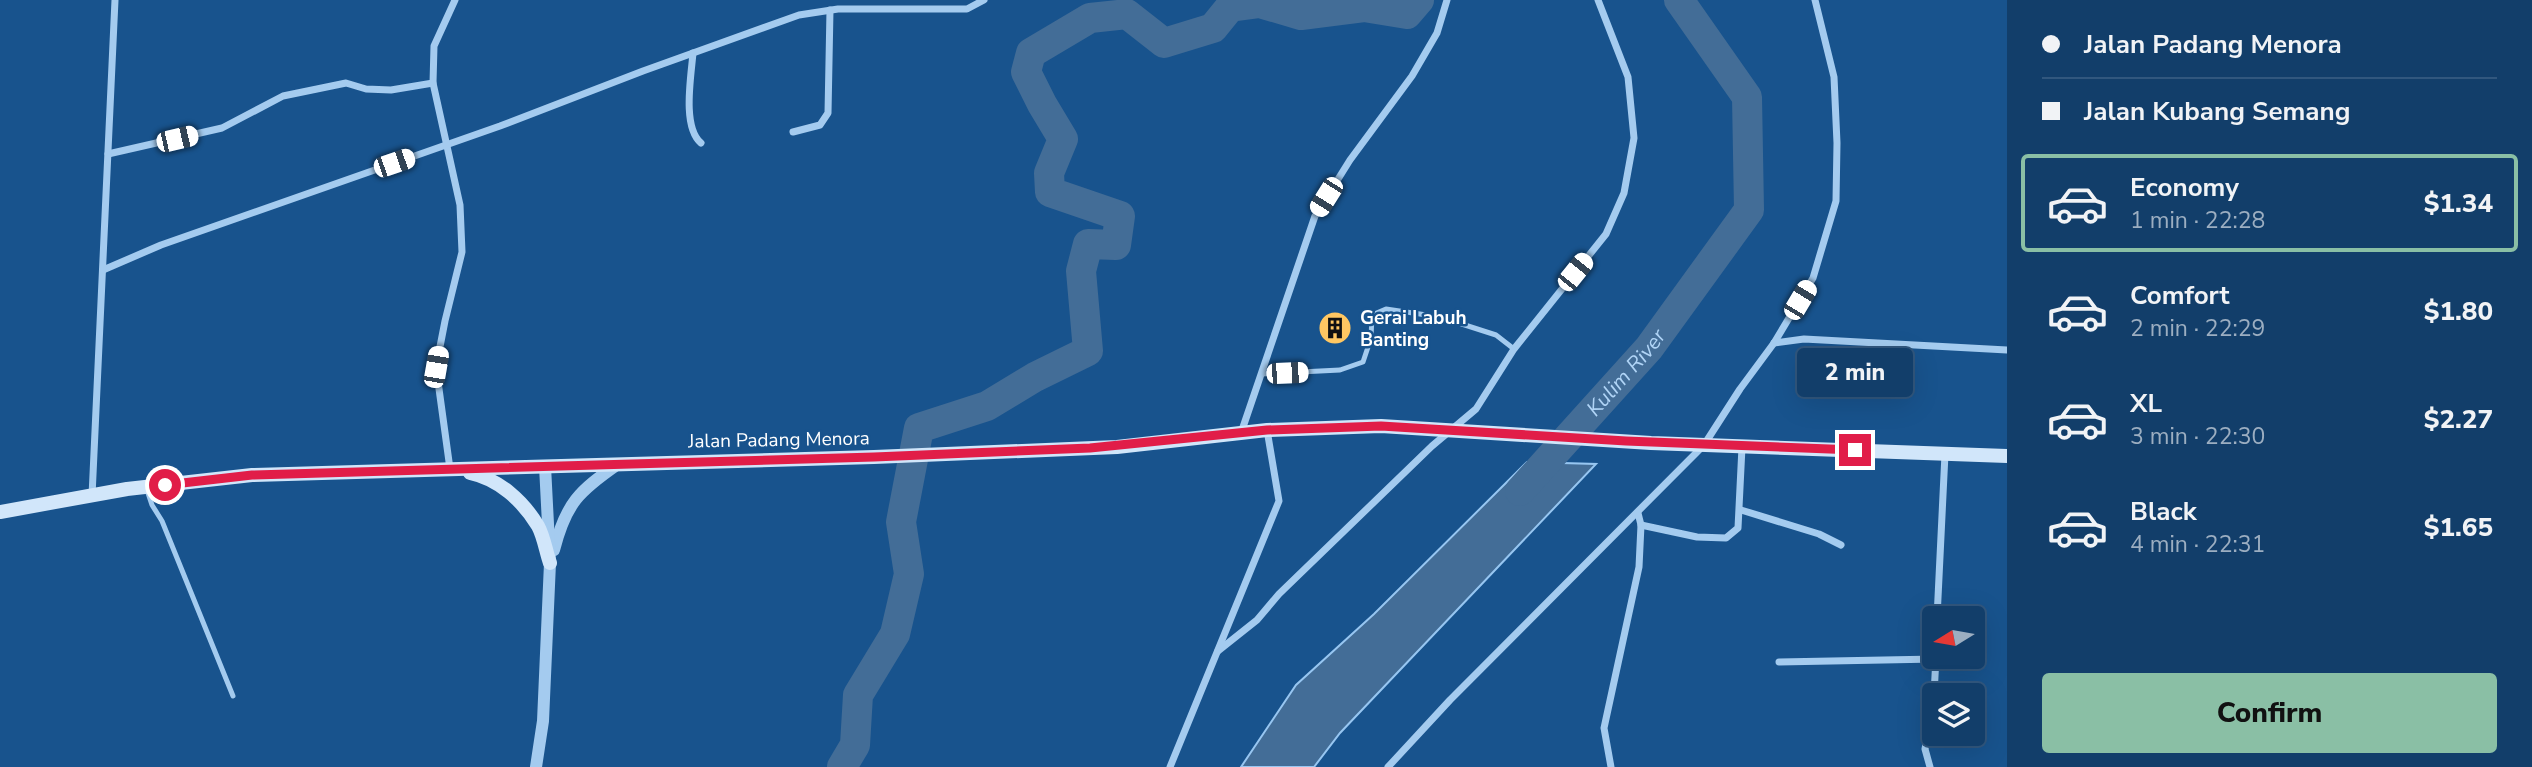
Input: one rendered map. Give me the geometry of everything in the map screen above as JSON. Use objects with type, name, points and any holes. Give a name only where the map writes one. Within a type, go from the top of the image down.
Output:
[{"type":"main road","name":"Jalan Padang Menora","points":[[0,512],[145,487],[252,475],[874,457],[1117,447],[1267,430],[1381,426],[1651,443],[2007,456]]},
{"type":"main road","points":[[450,469],[485,476],[516,498],[539,528],[550,563]]},
{"type":"street","points":[[92,496],[115,0]]},
{"type":"street","points":[[450,469],[436,367],[462,252],[460,205],[433,83],[434,46],[455,0]]},
{"type":"street","points":[[103,270],[161,245],[446,145],[799,15],[830,9],[967,9],[984,0]]},
{"type":"street","points":[[1241,433],[1315,216],[1350,160],[1412,76],[1437,33],[1447,0]]},
{"type":"street","points":[[1218,651],[1257,620],[1279,594],[1447,432],[1476,409],[1514,349],[1606,234],[1625,193],[1634,138],[1628,77],[1598,0]]},
{"type":"street","points":[[1390,766],[1450,700],[1704,445],[1774,343],[1813,278],[1836,201],[1837,143],[1834,77],[1815,0]]},
{"type":"street","points":[[793,132],[820,125],[828,113],[830,9]]},
{"type":"street","points":[[693,53],[690,125],[701,143]]},
{"type":"street","points":[[108,154],[222,128],[283,96],[346,83],[366,89],[391,90],[433,83]]},
{"type":"street","points":[[1774,343],[1804,339],[2007,349]]},
{"type":"street","points":[[1170,767],[1279,501],[1267,430]]},
{"type":"street","points":[[1641,525],[1697,537],[1726,538],[1738,528],[1741,510],[1742,446]]},
{"type":"street","points":[[1938,606],[1945,453]]},
{"type":"street","points":[[550,563],[561,523],[584,488],[618,464]]},
{"type":"street","points":[[536,767],[544,709],[550,563],[545,466]]},
{"type":"street","points":[[1741,510],[1819,534],[1841,545]]},
{"type":"street","points":[[1611,767],[1604,728],[1639,567],[1641,525],[1638,513]]},
{"type":"street","points":[[1779,662],[1922,657]]},
{"type":"street","points":[[1926,746],[1930,767]]},
{"type":"lane","points":[[1261,374],[1340,370],[1363,362],[1371,338],[1372,315],[1386,309],[1440,317],[1496,335],[1514,349]]},
{"type":"lane","points":[[145,487],[162,521],[233,696]]},
{"type":"water","points":[[1527,462],[1596,464],[1340,733],[1314,767],[1241,767],[1296,685],[1374,614]]},
{"type":"waterway","points":[[842,767],[855,745],[858,695],[895,634],[909,574],[901,522],[919,428],[987,406],[1035,377],[1088,351],[1081,271],[1088,244],[1116,245],[1120,216],[1050,192],[1049,173],[1063,139],[1026,72],[1031,53],[1090,18],[1127,14],[1164,43],[1213,28],[1230,7],[1260,3],[1301,15],[1364,7],[1407,14],[1419,0]]},
{"type":"waterway","name":"Kulim River","points":[[1520,491],[1649,348],[1749,210],[1747,97],[1679,0]]},
{"type":"place","name":"Gerai Labuh Banting","points":[[1335,328]]},
{"type":"route","points":[[165,485],[252,475],[874,457],[1117,447],[1267,430],[1381,426],[1447,432],[1855,450]]}]
